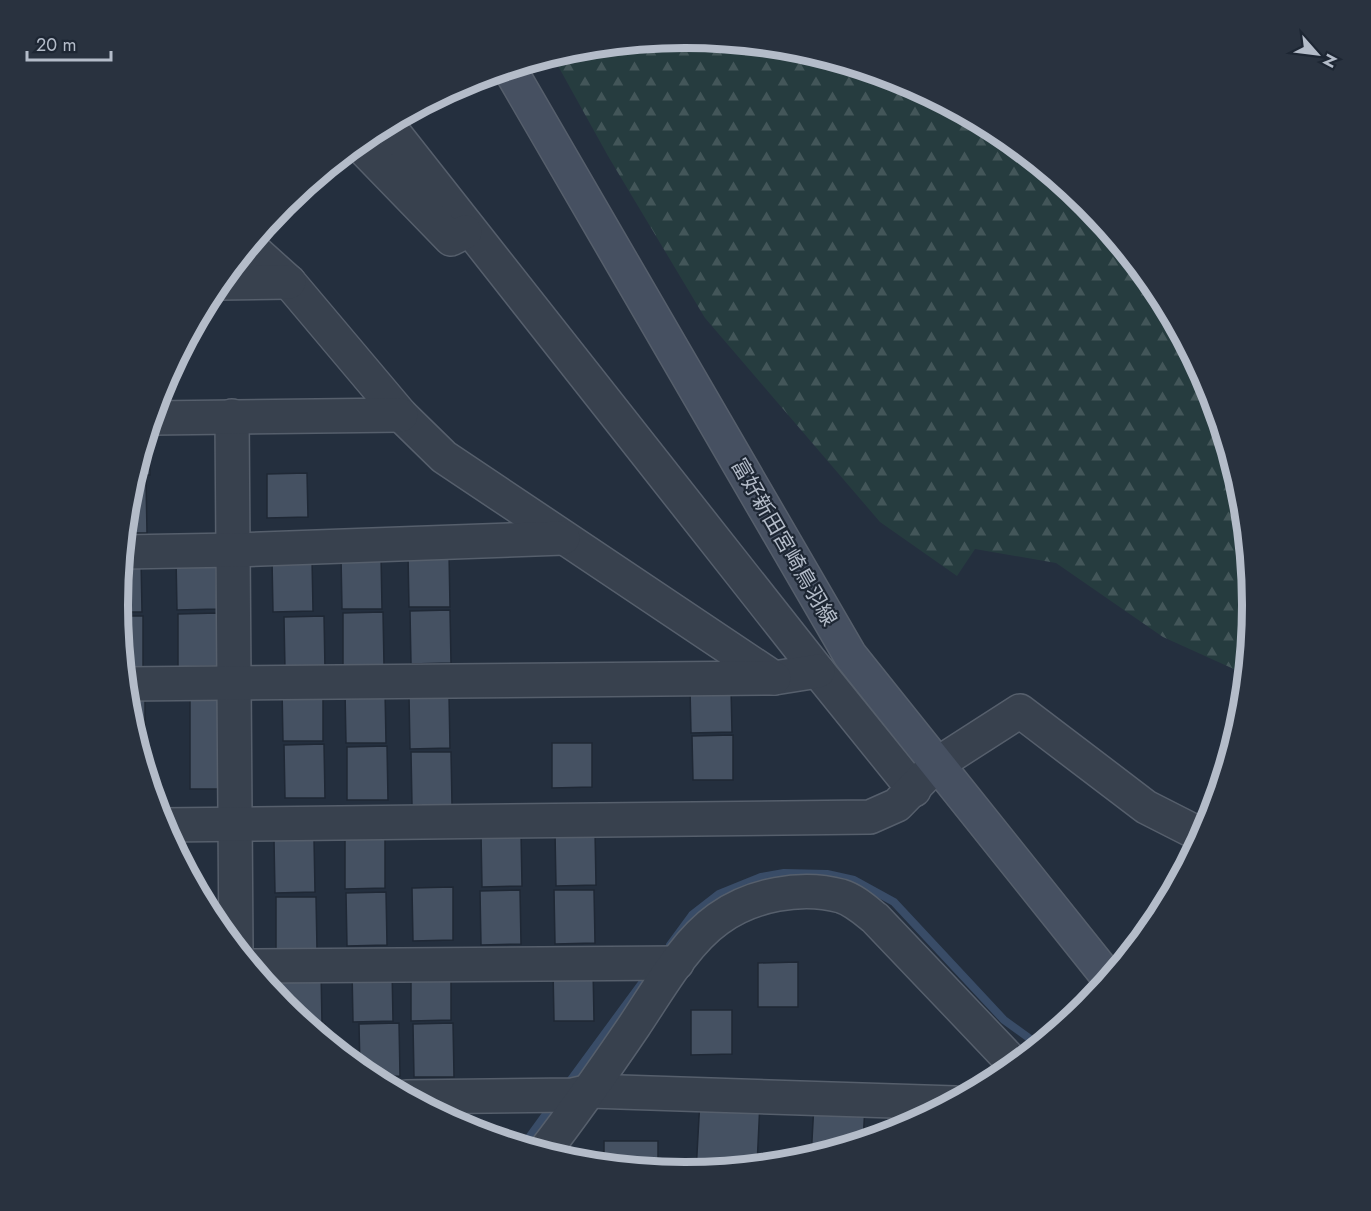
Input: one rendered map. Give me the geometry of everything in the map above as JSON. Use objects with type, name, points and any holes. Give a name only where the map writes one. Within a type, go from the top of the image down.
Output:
[{"type":"main road","name":"富好新田宮崎鳥羽線","points":[[513,76],[850,655],[1105,973]]},
{"type":"street","points":[[393,132],[914,790]]},
{"type":"street","points":[[365,150],[451,239],[469,230]]},
{"type":"street","points":[[255,251],[289,282],[401,415],[444,457],[774,678]]},
{"type":"street","points":[[231,283],[289,282]]},
{"type":"street","points":[[161,418],[401,415]]},
{"type":"street","points":[[232,417],[236,935]]},
{"type":"street","points":[[131,552],[563,538]]},
{"type":"street","points":[[134,684],[774,678],[818,671]]},
{"type":"street","points":[[173,825],[870,817],[897,805],[936,765],[1020,711],[1146,807],[1195,832]]},
{"type":"street","points":[[546,1145],[568,1094],[663,962],[718,919],[750,902],[778,894],[807,892],[841,896],[859,905],[875,918],[1009,1059]]},
{"type":"street","points":[[260,966],[663,962]]},
{"type":"street","points":[[422,1097],[568,1094],[938,1103]]},
{"type":"green space","points":[[686,48],[722,49],[794,59],[865,78],[932,105],[995,142],[1025,163],[1080,211],[1128,266],[1168,327],[1201,392],[1224,461],[1238,533],[1243,606],[1239,671],[1163,637],[1056,563],[975,549],[957,576],[880,522],[705,318],[608,156],[557,64],[613,53]]},
{"type":"building","points":[[150,453],[150,475],[144,475]]},
{"type":"building","points":[[307,473],[308,517],[267,518],[267,474]]},
{"type":"building","points":[[143,480],[146,480],[147,533],[133,533]]},
{"type":"building","points":[[449,553],[450,607],[409,607],[408,554]]},
{"type":"building","points":[[381,555],[382,609],[342,609],[341,556]]},
{"type":"building","points":[[216,556],[217,609],[177,610],[176,557]]},
{"type":"building","points":[[312,558],[313,611],[273,612],[272,559]]},
{"type":"building","points":[[130,559],[141,559],[142,612],[128,612]]},
{"type":"building","points":[[450,610],[451,663],[411,664],[410,611]]},
{"type":"building","points":[[383,612],[384,666],[343,666],[343,613]]},
{"type":"building","points":[[218,613],[219,666],[178,667],[178,614]]},
{"type":"building","points":[[128,616],[143,616],[143,669],[132,669]]},
{"type":"building","points":[[324,616],[325,670],[285,670],[284,617]]},
{"type":"building","points":[[323,687],[323,741],[283,741],[282,688]]},
{"type":"building","points":[[690,688],[731,688],[732,732],[691,733]]},
{"type":"building","points":[[135,689],[145,689],[145,741]]},
{"type":"building","points":[[190,690],[219,690],[219,789],[190,789]]},
{"type":"building","points":[[345,690],[385,690],[386,743],[346,743]]},
{"type":"building","points":[[409,695],[449,695],[450,748],[410,749]]},
{"type":"building","points":[[733,735],[733,780],[693,780],[692,736]]},
{"type":"building","points":[[552,743],[592,743],[592,787],[552,788]]},
{"type":"building","points":[[324,744],[325,798],[285,798],[284,745]]},
{"type":"building","points":[[387,746],[388,800],[347,800],[347,747]]},
{"type":"building","points":[[411,752],[451,752],[452,805],[412,805]]},
{"type":"building","points":[[595,831],[596,885],[556,886],[555,832]]},
{"type":"building","points":[[481,833],[521,833],[522,886],[482,887]]},
{"type":"building","points":[[385,835],[385,888],[345,889],[345,836]]},
{"type":"building","points":[[314,839],[315,892],[275,893],[274,840]]},
{"type":"building","points":[[453,887],[453,940],[413,941],[412,888]]},
{"type":"building","points":[[520,890],[521,944],[481,945],[480,891]]},
{"type":"building","points":[[554,890],[594,890],[595,943],[555,944]]},
{"type":"building","points":[[386,892],[387,945],[347,946],[346,893]]},
{"type":"building","points":[[276,897],[316,897],[317,950],[276,950]]},
{"type":"building","points":[[798,962],[798,1007],[758,1007],[758,963]]},
{"type":"building","points":[[451,967],[451,1020],[411,1021],[411,968]]},
{"type":"building","points":[[593,967],[594,1021],[554,1021],[553,968]]},
{"type":"building","points":[[392,968],[393,1021],[353,1022],[352,969]]},
{"type":"building","points":[[321,970],[322,1023],[316,1023],[281,989],[281,971]]},
{"type":"building","points":[[691,1010],[732,1010],[732,1054],[691,1055]]},
{"type":"building","points":[[399,1023],[400,1076],[388,1076],[360,1058],[359,1024]]},
{"type":"building","points":[[453,1023],[454,1077],[414,1077],[413,1024]]},
{"type":"building","points":[[317,1024],[325,1024],[325,1031]]},
{"type":"building","points":[[700,1099],[760,1102],[757,1158],[697,1163]]},
{"type":"building","points":[[814,1104],[865,1106],[863,1133],[812,1148]]},
{"type":"building","points":[[604,1141],[658,1141],[658,1162],[604,1156]]},
{"type":"waterway","points":[[670,945],[692,915],[719,894],[761,877],[784,873],[827,874],[854,880],[894,902],[1004,1020],[1033,1041]]},
{"type":"waterway","points":[[567,1085],[650,972]]},
{"type":"waterway","points":[[527,1140],[554,1103]]}]
